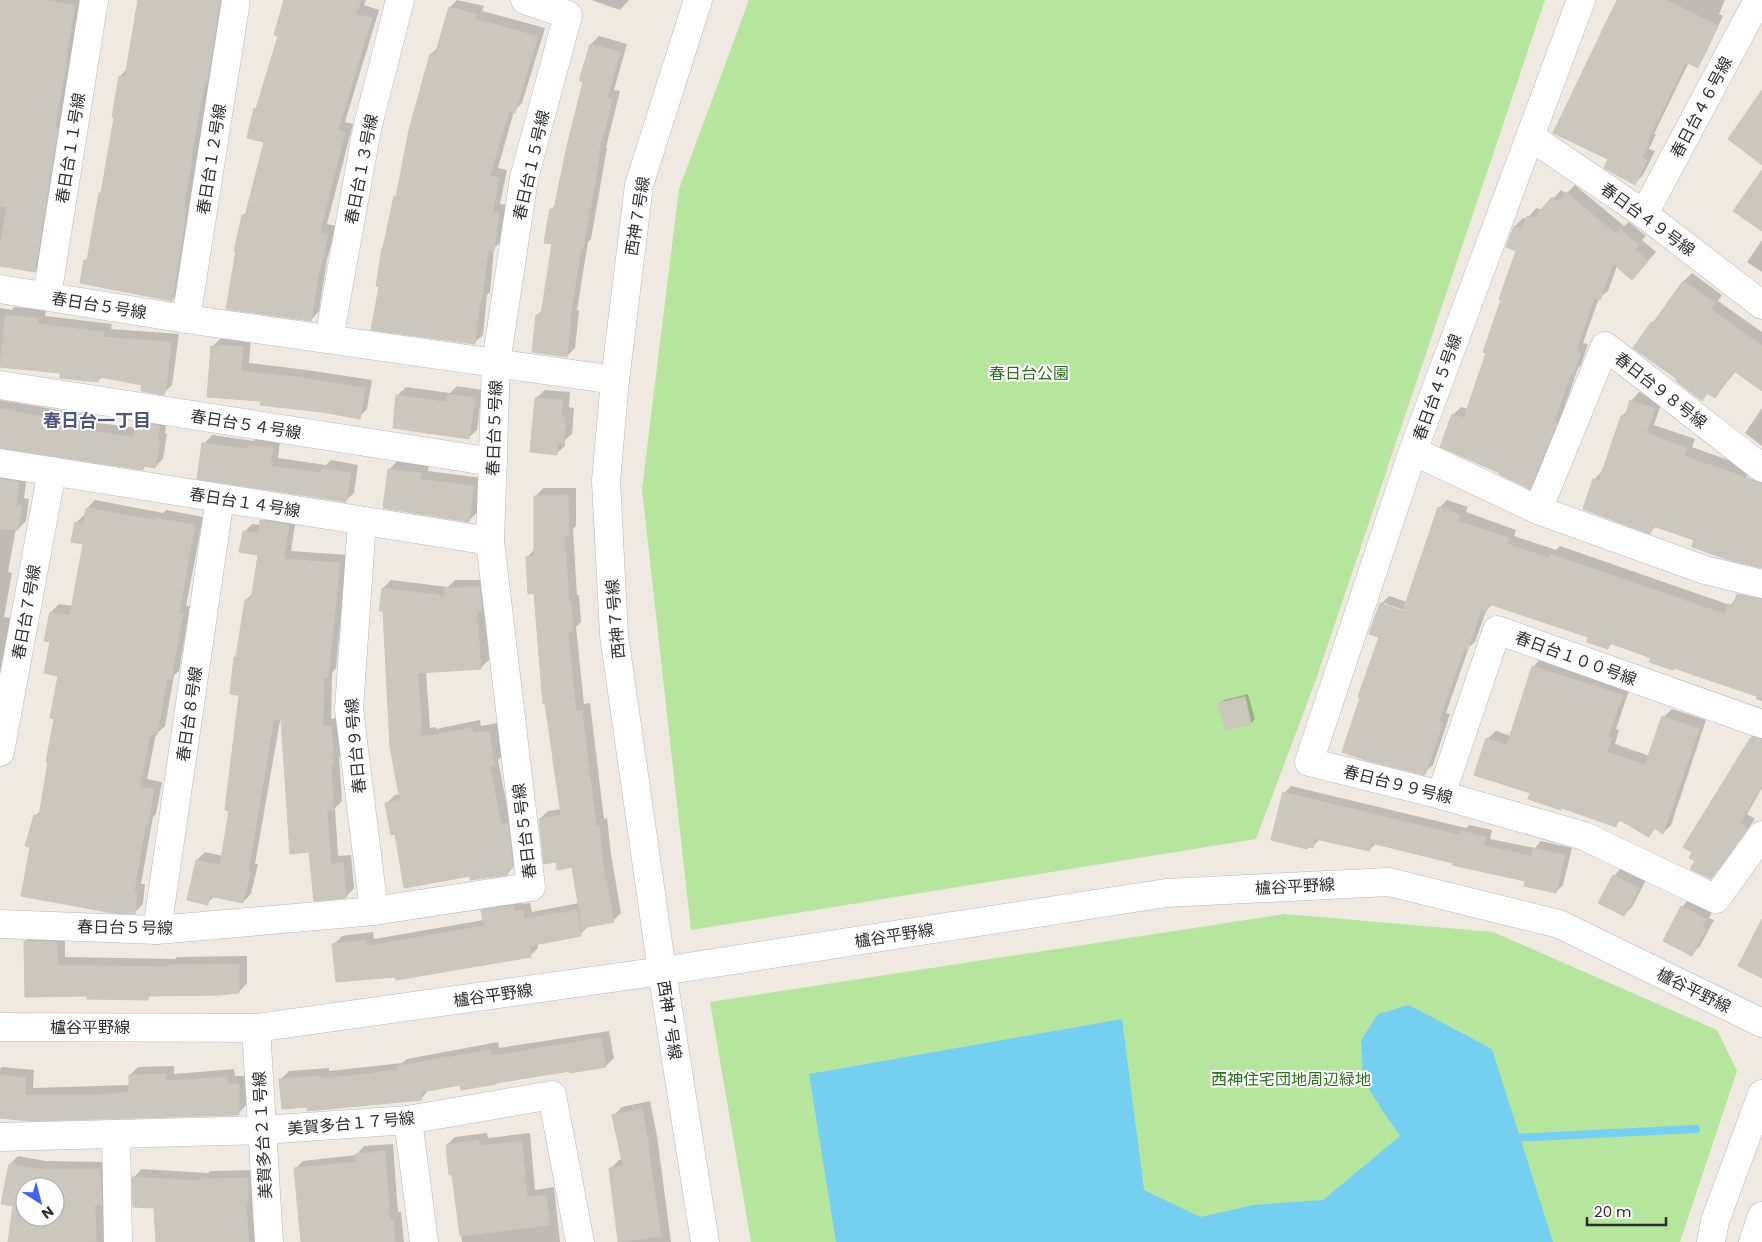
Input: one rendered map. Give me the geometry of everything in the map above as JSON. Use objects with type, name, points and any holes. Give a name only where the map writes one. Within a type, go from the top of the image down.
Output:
[{"type":"street","name":"春日台１１号線","points":[[47,296],[94,0]]},
{"type":"street","name":"春日台１２号線","points":[[186,319],[236,0]]},
{"type":"street","name":"春日台１３号線","points":[[329,339],[368,129],[400,0]]},
{"type":"street","name":"春日台１５号線","points":[[496,363],[524,178],[568,15],[525,0]]},
{"type":"street","name":"西神７号線","points":[[698,0],[639,185],[615,380],[606,482],[614,634],[662,972],[705,1242]]},
{"type":"street","name":"春日台４５号線","points":[[1581,0],[1413,451],[1538,510],[1705,570],[1762,584]]},
{"type":"street","name":"春日台４６号線","points":[[1644,214],[1758,0]]},
{"type":"street","name":"春日台４９号線","points":[[1531,137],[1644,214],[1762,305]]},
{"type":"street","name":"春日台５号線","points":[[0,289],[186,319],[615,380]]},
{"type":"street","name":"春日台９８号線","points":[[1538,510],[1605,346],[1762,468]]},
{"type":"street","name":"春日台５号線","points":[[0,924],[157,930],[374,911],[531,887],[490,541],[496,363]]},
{"type":"street","name":"春日台５４号線","points":[[0,385],[493,462]]},
{"type":"street","name":"春日台９９号線","points":[[1413,451],[1309,762],[1441,795],[1584,836],[1716,899],[1762,835]]},
{"type":"street","name":"春日台１４号線","points":[[0,462],[490,541]]},
{"type":"street","name":"春日台７号線","points":[[0,752],[52,471]]},
{"type":"street","name":"春日台８号線","points":[[157,930],[220,498]]},
{"type":"street","name":"春日台９号線","points":[[362,521],[349,709],[374,911]]},
{"type":"street","name":"春日台１００号線","points":[[1441,795],[1497,630],[1762,724]]},
{"type":"street","name":"櫨谷平野線","points":[[0,1027],[256,1028],[662,972],[1166,893],[1389,882],[1559,924],[1762,1023]]},
{"type":"street","name":"美賀多台２１号線","points":[[256,1028],[269,1242]]},
{"type":"street","points":[[1711,1242],[1715,1221],[1762,1094]]},
{"type":"street","name":"美賀多台１７号線","points":[[0,1137],[262,1130],[408,1120],[552,1095],[580,1242]]},
{"type":"street","points":[[408,1120],[424,1242]]},
{"type":"street","points":[[116,1134],[118,1242]]},
{"type":"street","points":[[1753,1242],[1762,1216]]},
{"type":"green space","name":"春日台公園","points":[[749,0],[1545,0],[1317,677],[1256,839],[691,930],[642,489],[679,189]]},
{"type":"green space","name":"西神住宅団地周辺緑地","points":[[1285,914],[1493,932],[1717,1030],[1737,1071],[1680,1242],[751,1242],[710,1002]]},
{"type":"water","points":[[1409,1005],[1492,1049],[1553,1242],[836,1242],[809,1074],[1122,1019],[1144,1190],[1200,1217],[1254,1205],[1323,1200],[1400,1136],[1363,1079],[1361,1040],[1378,1014]]},
{"type":"building","points":[[0,0],[44,0],[75,5],[55,127],[58,127],[35,272],[0,266],[0,245],[7,207],[0,206]]},
{"type":"building","points":[[138,0],[220,0],[207,81],[205,81],[191,159],[184,208],[186,209],[182,241],[172,301],[80,283],[84,260],[87,261],[99,193],[101,193],[119,76],[125,77]]},
{"type":"building","points":[[284,0],[361,0],[356,14],[372,18],[338,130],[345,132],[320,232],[328,234],[320,267],[311,321],[226,309],[236,251],[234,251],[242,215],[245,216],[264,142],[247,138],[254,108],[256,109],[278,36],[274,35]]},
{"type":"building","points":[[1617,0],[1666,0],[1718,26],[1698,68],[1686,62],[1647,142],[1649,143],[1642,157],[1647,160],[1635,185],[1604,168],[1608,159],[1553,133]]},
{"type":"building","points":[[449,7],[476,14],[475,19],[538,36],[515,113],[509,111],[490,176],[499,178],[493,212],[499,213],[494,251],[488,250],[475,344],[371,330],[379,287],[376,286],[382,248],[394,196],[396,197],[409,130],[430,54],[435,55]]},
{"type":"building","points":[[590,44],[620,52],[607,98],[613,99],[598,155],[600,156],[583,249],[581,248],[570,318],[567,357],[532,352],[536,315],[541,315],[552,244],[544,243],[550,209],[554,209],[583,82],[579,81]]},
{"type":"building","points":[[1762,90],[1762,165],[1728,139]]},
{"type":"building","points":[[1762,170],[1762,231],[1733,211]]},
{"type":"building","points":[[1566,192],[1616,234],[1620,229],[1639,245],[1635,249],[1648,261],[1632,280],[1613,264],[1600,300],[1594,298],[1576,351],[1581,353],[1573,375],[1571,374],[1554,422],[1557,423],[1530,489],[1500,473],[1440,447],[1452,414],[1464,418],[1486,353],[1483,352],[1516,251],[1506,247],[1514,226],[1522,229],[1527,216],[1534,218],[1552,197],[1558,202]]},
{"type":"building","points":[[1683,281],[1715,303],[1711,309],[1762,346],[1762,391],[1734,371],[1715,398],[1707,393],[1702,401],[1676,381],[1677,379],[1633,348]]},
{"type":"building","points":[[5,315],[38,318],[38,324],[104,332],[103,337],[171,342],[164,395],[141,391],[142,385],[99,377],[98,382],[60,378],[60,373],[0,367]]},
{"type":"building","points":[[219,345],[243,347],[241,371],[305,378],[365,388],[360,419],[322,412],[260,405],[261,401],[207,397],[211,346],[219,347]]},
{"type":"building","points":[[448,394],[475,398],[469,439],[393,428],[396,395],[446,402]]},
{"type":"building","points":[[535,398],[563,400],[561,415],[566,416],[564,443],[558,443],[557,455],[530,452]]},
{"type":"building","points":[[1630,400],[1655,409],[1646,433],[1687,448],[1684,456],[1762,483],[1762,568],[1732,561],[1692,547],[1694,540],[1653,526],[1650,534],[1583,509],[1593,479],[1599,481],[1621,416],[1625,417]]},
{"type":"building","points":[[0,409],[86,424],[85,430],[133,437],[136,422],[160,426],[157,441],[160,441],[155,468],[144,466],[143,470],[0,448]]},
{"type":"building","points":[[202,443],[247,449],[248,445],[273,448],[270,466],[321,473],[322,468],[351,473],[346,502],[197,479]]},
{"type":"building","points":[[388,469],[421,473],[420,479],[474,486],[469,522],[383,508]]},
{"type":"building","points":[[0,479],[19,482],[16,506],[22,506],[18,530],[0,529]]},
{"type":"building","points":[[568,495],[569,535],[565,535],[569,602],[571,602],[573,631],[568,632],[576,711],[582,710],[596,826],[599,826],[603,863],[614,922],[582,928],[572,867],[557,870],[556,862],[544,864],[539,819],[561,815],[545,703],[543,704],[534,593],[528,594],[526,557],[534,556],[534,496]]},
{"type":"building","points":[[1438,507],[1460,515],[1458,521],[1509,538],[1507,544],[1549,558],[1550,554],[1725,614],[1728,604],[1733,606],[1737,594],[1762,599],[1762,698],[1674,668],[1673,670],[1649,662],[1651,658],[1610,643],[1608,649],[1587,642],[1588,637],[1489,604],[1486,612],[1481,610],[1467,651],[1464,650],[1439,721],[1443,723],[1425,775],[1368,761],[1342,752],[1360,698],[1358,697],[1379,637],[1369,634],[1380,603],[1403,611]]},
{"type":"building","points":[[86,508],[195,525],[179,613],[183,614],[171,680],[167,679],[157,735],[150,734],[140,787],[154,789],[134,892],[137,892],[135,914],[113,913],[21,896],[30,847],[25,846],[34,815],[39,816],[54,719],[50,718],[58,676],[44,673],[50,642],[44,641],[50,612],[70,615],[83,544],[71,542],[75,522],[83,524]]},
{"type":"building","points":[[260,520],[289,525],[284,559],[340,563],[328,678],[324,677],[323,726],[331,726],[334,764],[331,764],[334,810],[327,811],[331,864],[343,862],[346,898],[314,901],[309,852],[290,854],[281,720],[274,719],[248,872],[251,872],[243,903],[210,896],[208,905],[187,900],[196,860],[220,865],[229,811],[225,810],[239,695],[230,694],[234,657],[236,657],[245,600],[251,600],[258,555],[239,552],[243,531],[259,534]]},
{"type":"building","points":[[480,587],[482,612],[477,612],[481,669],[418,673],[422,736],[472,728],[473,733],[489,731],[495,765],[490,766],[501,824],[508,823],[513,868],[507,869],[508,875],[470,880],[470,876],[404,888],[395,834],[391,835],[385,803],[400,800],[390,747],[383,611],[379,611],[382,588],[445,596],[445,588]]},
{"type":"building","points":[[1532,666],[1623,695],[1608,737],[1612,738],[1607,752],[1645,765],[1662,716],[1699,729],[1663,834],[1654,828],[1649,837],[1618,819],[1616,827],[1562,808],[1561,810],[1528,799],[1530,793],[1474,775],[1486,738],[1507,745]]},
{"type":"building","points":[[1245,697],[1251,724],[1225,730],[1218,703]]},
{"type":"building","points":[[1751,737],[1762,739],[1762,785],[1740,823],[1748,828],[1711,879],[1690,869],[1695,861],[1689,858],[1692,852],[1683,847]]},
{"type":"building","points":[[1283,792],[1460,835],[1461,831],[1486,837],[1484,846],[1531,856],[1533,848],[1565,855],[1556,893],[1524,886],[1525,881],[1452,865],[1453,863],[1371,843],[1370,851],[1315,839],[1313,848],[1308,847],[1307,849],[1271,840]]},
{"type":"building","points":[[1613,875],[1639,888],[1624,916],[1598,903]]},
{"type":"building","points":[[513,905],[515,911],[523,910],[524,919],[577,910],[581,936],[529,946],[531,957],[396,980],[395,977],[336,982],[332,944],[366,940],[367,946],[484,926],[481,910]]},
{"type":"building","points":[[1681,906],[1706,919],[1702,927],[1706,929],[1692,956],[1663,941]]},
{"type":"building","points":[[1762,919],[1762,978],[1738,966]]},
{"type":"building","points":[[24,941],[57,942],[58,965],[167,967],[167,965],[239,964],[239,993],[148,996],[148,1000],[87,999],[87,996],[25,997]]},
{"type":"building","points":[[601,1038],[606,1067],[570,1073],[570,1071],[461,1090],[460,1085],[421,1092],[422,1100],[307,1111],[307,1107],[282,1109],[279,1079],[321,1076],[321,1079],[398,1070],[397,1066],[490,1050],[491,1056]]},
{"type":"building","points":[[166,1074],[166,1081],[227,1077],[227,1084],[239,1084],[239,1115],[30,1121],[0,1118],[0,1075],[26,1078],[25,1095],[98,1095],[129,1092],[129,1075]]},
{"type":"building","points":[[642,1109],[649,1145],[661,1236],[618,1242],[609,1168],[623,1166],[612,1115]]},
{"type":"building","points":[[479,1140],[480,1146],[522,1141],[527,1197],[546,1195],[550,1225],[460,1236],[452,1175],[449,1175],[446,1145]]},
{"type":"building","points":[[385,1151],[390,1220],[393,1219],[395,1242],[301,1242],[294,1168],[356,1162],[355,1154]]},
{"type":"building","points":[[9,1164],[36,1169],[100,1169],[102,1205],[95,1205],[96,1242],[8,1242],[13,1206],[1,1204]]},
{"type":"building","points":[[132,1177],[201,1181],[201,1179],[248,1178],[248,1204],[246,1204],[249,1242],[156,1242],[154,1208],[133,1207]]},
{"type":"waterway","points":[[1512,1138],[1696,1129]]},
{"type":"district","name":"春日台一丁目","points":[[97,421]]}]
